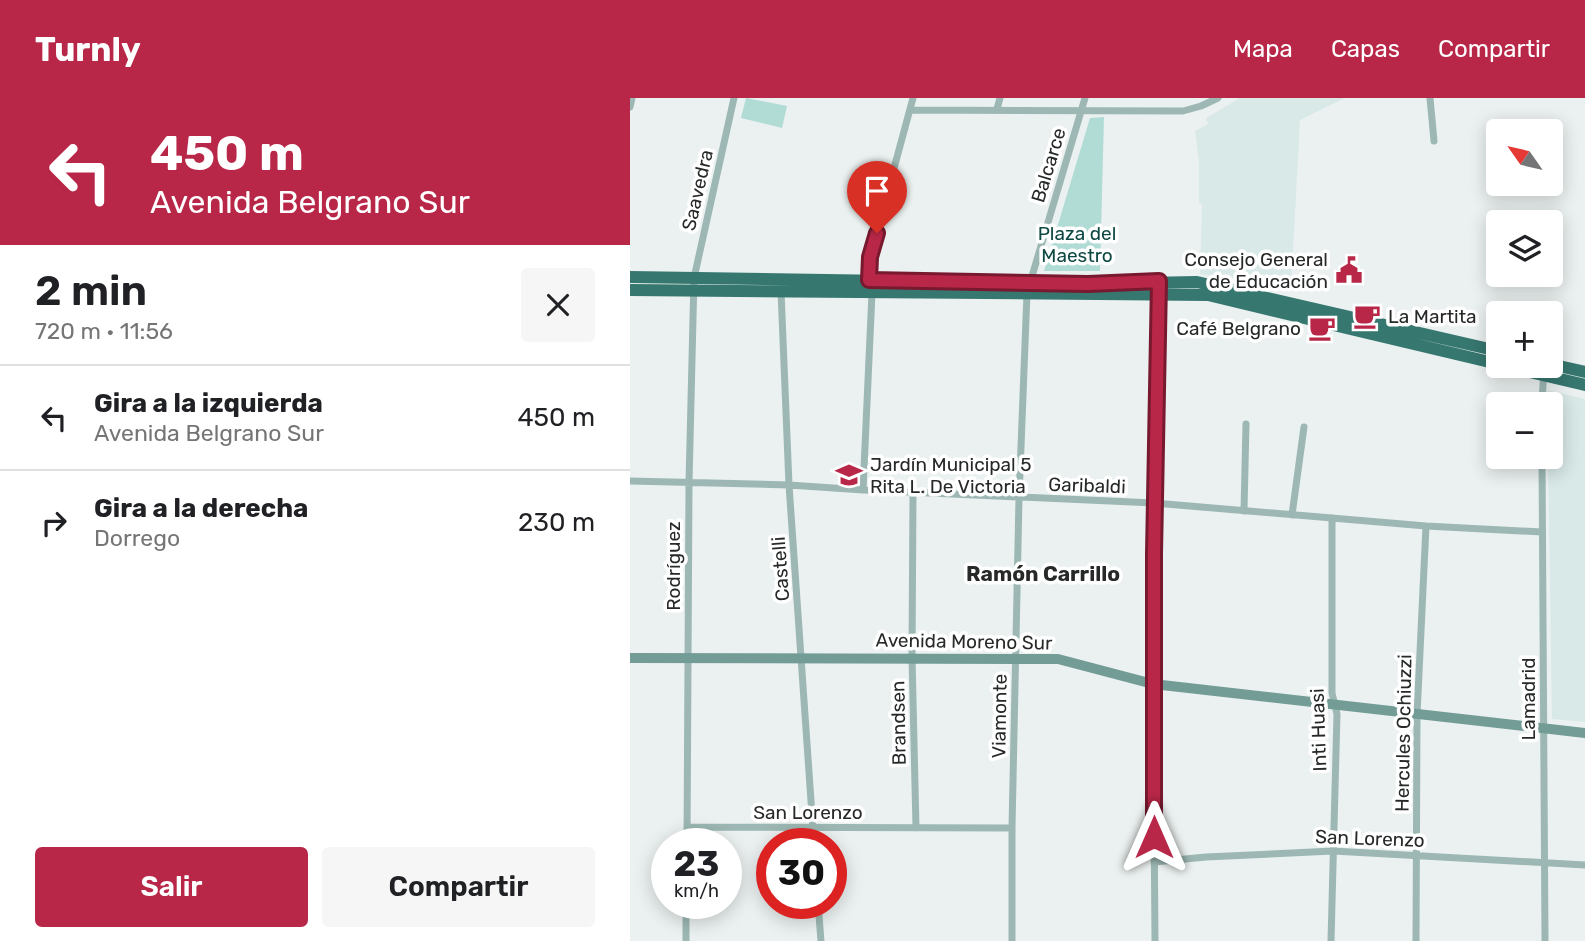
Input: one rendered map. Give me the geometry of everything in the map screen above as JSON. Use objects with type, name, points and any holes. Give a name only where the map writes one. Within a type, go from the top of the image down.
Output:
[{"type":"highway","points":[[630,277],[781,291],[870,286]]},
{"type":"highway","points":[[630,290],[694,284],[1028,288],[1159,288],[1213,284],[1486,348]]},
{"type":"highway","points":[[1159,288],[1208,295],[1486,361]]},
{"type":"highway","points":[[1563,367],[1585,372]]},
{"type":"highway","points":[[1563,377],[1585,385]]},
{"type":"street","points":[[630,107],[632,98]]},
{"type":"street","name":"Saavedra","points":[[694,284],[734,98]]},
{"type":"street","points":[[863,490],[870,257],[913,98]]},
{"type":"street","points":[[997,109],[1000,98]]},
{"type":"street","name":"Balcarce","points":[[1028,288],[1085,98]]},
{"type":"street","points":[[910,110],[1183,111],[1218,98]]},
{"type":"street","points":[[1430,98],[1434,141]]},
{"type":"street","name":"Rodríguez","points":[[687,827],[689,482],[694,284]]},
{"type":"street","name":"Viamonte","points":[[1012,941],[1019,498],[1028,288]]},
{"type":"street","points":[[1155,941],[1154,503],[1159,288]]},
{"type":"street","name":"Castelli","points":[[781,291],[789,485],[813,828]]},
{"type":"street","points":[[1244,510],[1246,425]]},
{"type":"street","points":[[1292,515],[1304,428]]},
{"type":"street","name":"Lamadrid","points":[[1542,469],[1545,941]]},
{"type":"street","name":"Garibaldi","points":[[630,481],[789,485],[1154,503],[1426,526],[1542,532]]},
{"type":"street","name":"Brandsen","points":[[913,492],[912,657],[916,828]]},
{"type":"street","name":"Inti Huasi","points":[[1331,941],[1337,714],[1332,693],[1332,518]]},
{"type":"street","name":"Hercules Ochiuzzi","points":[[1416,941],[1417,715],[1426,526]]},
{"type":"street","name":"Avenida Moreno Sur","points":[[630,658],[912,657],[1068,661],[1153,684],[1585,733]]},
{"type":"street","name":"San Lorenzo","points":[[687,827],[813,828]]},
{"type":"street","name":"San Lorenzo","points":[[847,828],[1012,828]]},
{"type":"street","name":"San Lorenzo","points":[[1154,862],[1333,851],[1585,865]]},
{"type":"street","points":[[686,919],[686,941]]},
{"type":"street","points":[[819,919],[821,941]]},
{"type":"shaded area","points":[[1240,98],[1345,98],[1300,120],[1291,288],[1200,274],[1202,205],[1199,203],[1199,162],[1195,131],[1208,124],[1206,118]]},
{"type":"shaded area","points":[[1563,394],[1585,399],[1585,722],[1552,719],[1548,469],[1563,469]]},
{"type":"green space","points":[[746,98],[787,106],[782,128],[741,118]]},
{"type":"green space","name":"Plaza del Maestro","points":[[1104,117],[1100,271],[1044,271],[1090,118]]},
{"type":"place","name":"Consejo General de Educación","points":[[1349,270]]},
{"type":"place","name":"La Martita","points":[[1367,316]]},
{"type":"place","name":"Café Belgrano","points":[[1322,328]]},
{"type":"place","name":"Jardín Municipal 5 Rita L. De Victoria","points":[[849,475]]},
{"type":"district","name":"Ramón Carrillo","points":[[1043,574]]},
{"type":"route","points":[[877,233],[870,257],[869,280],[1088,284],[1159,281],[1154,554],[1154,837]]}]
